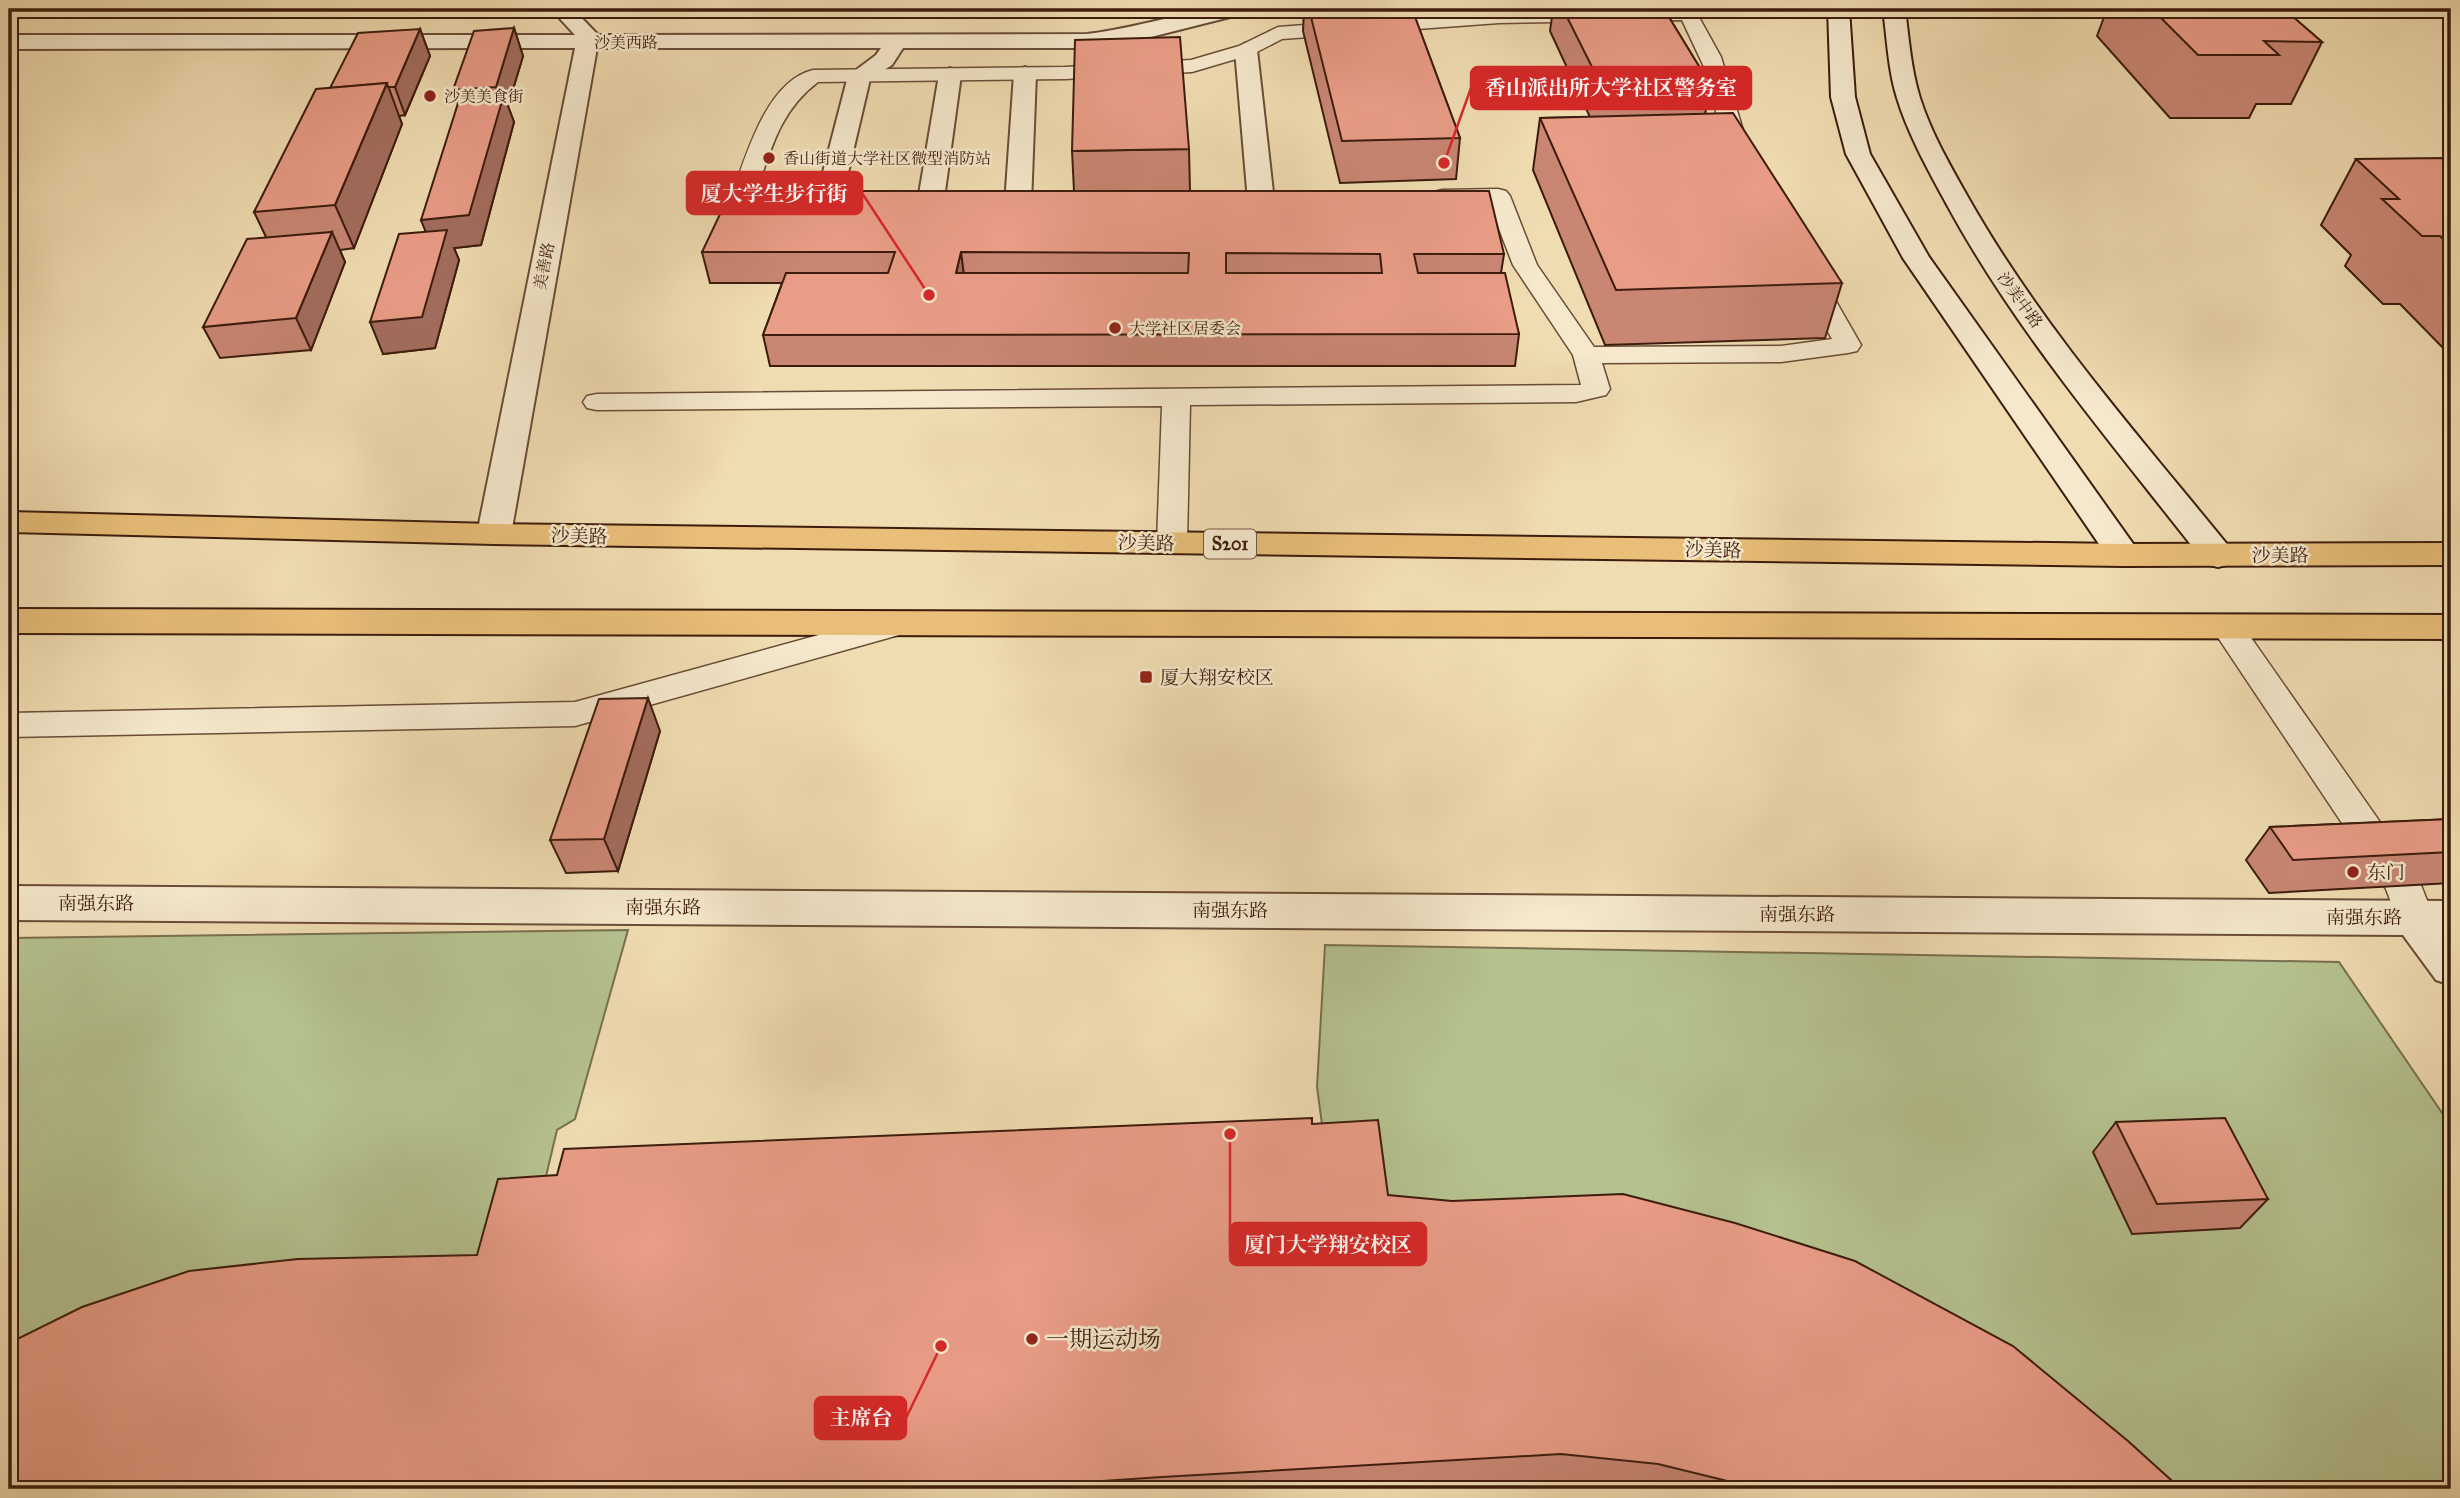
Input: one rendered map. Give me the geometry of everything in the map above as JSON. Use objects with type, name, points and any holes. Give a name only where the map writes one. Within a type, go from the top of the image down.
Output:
[{"type":"main road","name":"沙美路","points":[[9,522],[494,534],[1172,543],[2218,556],[2451,554]]},
{"type":"main road","points":[[9,621],[2451,627]]},
{"type":"street","points":[[561,9],[588,36],[587,42]]},
{"type":"street","name":"沙美西路","points":[[9,42],[1087,41],[1127,36],[1239,9]]},
{"type":"street","points":[[1838,9],[1843,97],[1858,154],[1916,258],[2124,555]]},
{"type":"street","name":"沙美中路","points":[[1894,9],[1911,106],[1968,225],[2025,308],[2218,556]]},
{"type":"street","name":"美善路","points":[[494,534],[587,42]]},
{"type":"street","points":[[827,207],[859,76],[884,60],[896,42]]},
{"type":"street","points":[[1246,50],[1261,201]]},
{"type":"street","points":[[1018,205],[1025,74]]},
{"type":"street","points":[[930,206],[950,75]]},
{"type":"street","name":"南强东路","points":[[9,903],[2433,918]]},
{"type":"street","points":[[2433,918],[2451,967]]},
{"type":"lane","points":[[853,207],[738,209],[771,121],[790,93],[813,76],[1025,74],[1192,66],[1246,50],[1279,33],[1314,28],[1499,17],[1688,14],[1701,31],[1714,68],[1726,105],[1731,141],[1751,176]]},
{"type":"lane","points":[[597,402],[1576,394],[1596,389],[1586,355],[1525,265],[1498,196],[1415,198]]},
{"type":"lane","points":[[1234,201],[1289,200]]},
{"type":"lane","points":[[993,205],[1045,204]]},
{"type":"lane","points":[[904,206],[955,205]]},
{"type":"lane","points":[[1586,355],[1781,354],[1848,345],[1800,260]]},
{"type":"lane","points":[[1172,543],[1176,397]]},
{"type":"lane","points":[[9,725],[575,714],[902,623]]},
{"type":"lane","points":[[2227,627],[2404,885],[2433,918]]},
{"type":"green space","points":[[628,930],[575,1119],[557,1130],[533,1231],[1329,1176],[1317,1087],[1325,945],[2339,962],[2451,1126],[2451,1489],[9,1489],[9,938]]},
{"type":"building","points":[[1309,9],[1412,9],[1460,138],[1342,141]]},
{"type":"building","points":[[1563,9],[1664,9],[1711,86],[1603,89]]},
{"type":"building","points":[[2152,9],[2284,9],[2322,42],[2264,41],[2279,55],[2198,55]]},
{"type":"building","points":[[514,28],[496,87],[453,90],[474,31]]},
{"type":"building","points":[[420,29],[395,87],[388,87],[387,83],[330,88],[358,33]]},
{"type":"building","points":[[1180,37],[1189,149],[1072,151],[1075,40]]},
{"type":"building","points":[[387,83],[335,205],[254,212],[316,89]]},
{"type":"building","points":[[504,94],[469,215],[421,220],[460,97]]},
{"type":"building","points":[[1733,113],[1842,283],[1616,290],[1540,118]]},
{"type":"building","points":[[2445,158],[2451,164],[2451,246],[2440,236],[2422,236],[2382,199],[2399,199],[2356,159]]},
{"type":"building","points":[[731,191],[1489,191],[1504,254],[1414,254],[1418,273],[1505,273],[1519,334],[763,335],[786,273],[888,273],[895,252],[702,252]],"holes":[[[961,252],[1189,253],[1188,273],[956,273]],[[1226,253],[1380,254],[1382,273],[1226,273]]]},
{"type":"building","points":[[447,230],[422,317],[370,322],[399,234]]},
{"type":"building","points":[[332,232],[296,318],[203,327],[247,239]]},
{"type":"building","points":[[648,698],[604,839],[550,840],[599,699]]},
{"type":"building","points":[[2451,819],[2451,852],[2293,860],[2270,827]]},
{"type":"building","name":"一期运动场","points":[[1312,1118],[1312,1124],[1378,1120],[1388,1195],[1452,1201],[1623,1194],[1735,1223],[1855,1261],[2013,1346],[2128,1441],[2181,1489],[1760,1489],[1658,1464],[1561,1454],[984,1489],[9,1489],[9,1343],[82,1307],[189,1271],[298,1259],[477,1255],[498,1179],[557,1175],[564,1149]]},
{"type":"building","points":[[2225,1118],[2268,1199],[2157,1204],[2116,1122]]},
{"type":"place","name":"沙美美食街","points":[[430,96]]},
{"type":"place","name":"香山街道大学社区微型消防站","points":[[769,158]]},
{"type":"place","name":"香山派出所大学社区警务室","points":[[1444,163]]},
{"type":"place","name":"厦大学生步行街","points":[[929,295]]},
{"type":"place","name":"大学社区居委会","points":[[1115,328]]},
{"type":"place","name":"厦大翔安校区","points":[[1146,677]]},
{"type":"place","name":"东门","points":[[2353,872]]},
{"type":"place","name":"厦门大学翔安校区","points":[[1230,1134]]},
{"type":"place","name":"一期运动场","points":[[1032,1339]]},
{"type":"place","name":"主席台","points":[[941,1346]]}]
